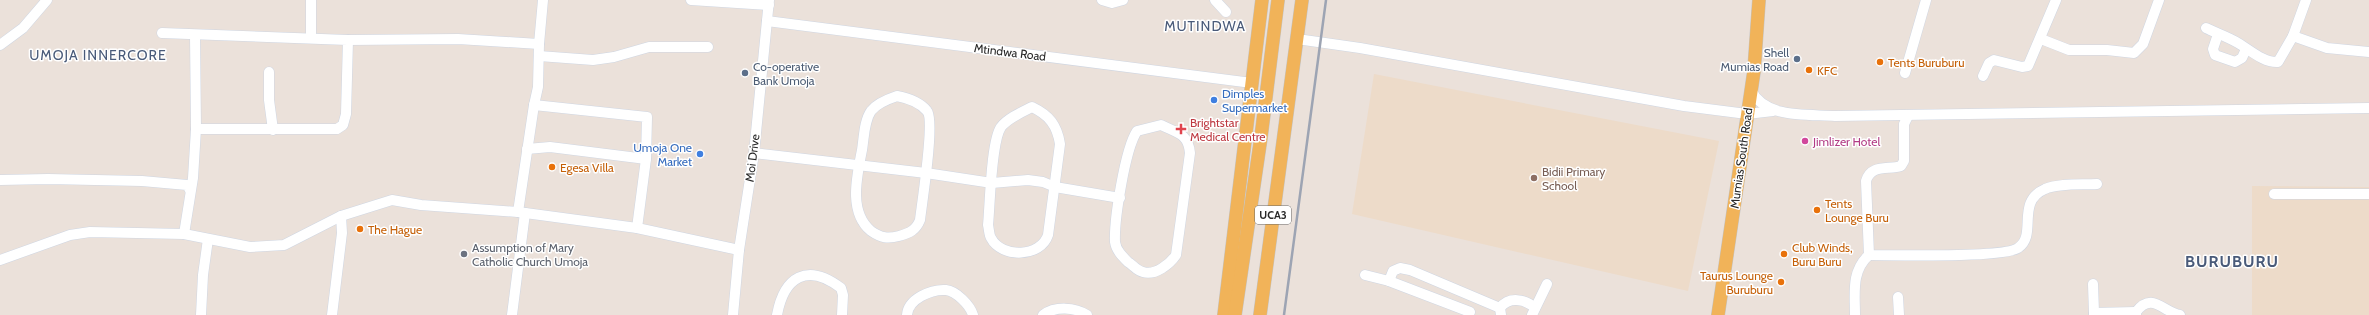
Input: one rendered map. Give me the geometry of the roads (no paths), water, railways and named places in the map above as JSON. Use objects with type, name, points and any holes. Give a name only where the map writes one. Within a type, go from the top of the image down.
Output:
[{"type":"main road","name":"UCA3","points":[[1224,315],[1262,0]]},
{"type":"main road","name":"UCA3","points":[[1236,315],[1261,137],[1278,0]]},
{"type":"main road","name":"UCA3","points":[[1260,315],[1302,0]]},
{"type":"main road","name":"Mumias South Road","points":[[1718,315],[1751,90],[1759,0]]},
{"type":"street","points":[[0,45],[23,28],[47,0]]},
{"type":"street","points":[[311,0],[311,37]]},
{"type":"street","points":[[512,315],[527,149],[538,87],[539,44],[543,0]]},
{"type":"street","points":[[691,0],[769,2]]},
{"type":"street","points":[[1102,0],[1112,3],[1123,0]]},
{"type":"street","points":[[1215,0],[1226,12]]},
{"type":"street","points":[[1905,73],[1926,0]]},
{"type":"street","points":[[1983,76],[1989,63],[1994,60],[2022,67],[2028,66],[2041,39],[2056,0]]},
{"type":"street","points":[[2041,39],[2069,50],[2107,50],[2134,53],[2143,44],[2159,0]]},
{"type":"street","points":[[2206,28],[2246,49],[2274,62],[2278,62],[2292,36],[2306,0]]},
{"type":"street","name":"Moi Drive","points":[[732,315],[739,250],[754,153],[769,2]]},
{"type":"street","name":"Mtindwa Road","points":[[767,21],[1252,82]]},
{"type":"street","points":[[162,34],[311,37],[348,40],[458,39],[539,44]]},
{"type":"street","points":[[2218,34],[2213,49],[2215,55],[2235,62],[2241,60],[2246,49]]},
{"type":"street","points":[[184,234],[196,129],[195,35]]},
{"type":"street","points":[[2292,36],[2327,48],[2369,52]]},
{"type":"street","points":[[1297,39],[1360,48],[1684,106],[1747,114],[1775,111],[1835,116],[1903,118],[2369,108]]},
{"type":"street","points":[[196,129],[331,131],[344,125],[350,49],[348,40]]},
{"type":"street","points":[[539,56],[593,60],[614,57],[649,46],[708,48]]},
{"type":"street","points":[[269,72],[269,100],[273,130]]},
{"type":"street","points":[[1751,90],[1754,97],[1775,111]]},
{"type":"street","points":[[897,96],[908,98],[927,111],[930,117],[926,172],[917,227],[913,231],[889,239],[878,236],[865,226],[859,216],[856,206],[859,164],[866,122],[871,112],[877,105],[897,96]]},
{"type":"street","points":[[534,105],[647,117],[646,159],[637,228]]},
{"type":"street","points":[[1032,108],[1046,114],[1058,133],[1060,144],[1055,186],[1045,244],[1038,250],[1018,252],[1000,247],[990,238],[988,225],[996,141],[1000,128],[1022,112],[1032,108]]},
{"type":"street","points":[[1869,255],[1866,181],[1873,171],[1881,168],[1901,166],[1904,161],[1903,118]]},
{"type":"street","points":[[1161,125],[1184,136],[1189,142],[1190,153],[1176,255],[1172,261],[1153,272],[1145,273],[1122,256],[1115,242],[1120,198],[1127,157],[1137,131],[1161,125]]},
{"type":"street","points":[[527,149],[550,147],[646,159]]},
{"type":"street","points":[[754,153],[926,172],[992,183],[1028,180],[1120,198]]},
{"type":"street","points":[[0,180],[48,179],[142,181],[187,185],[190,190]]},
{"type":"street","points":[[1855,315],[1855,275],[1863,260],[1869,255],[1928,256],[2009,252],[2017,250],[2025,240],[2028,207],[2036,195],[2045,189],[2097,184]]},
{"type":"street","points":[[2274,194],[2369,194]]},
{"type":"street","points":[[0,260],[70,235],[90,232],[184,234],[250,247],[284,245],[342,216],[392,200],[421,205],[522,212],[637,228],[739,250]]},
{"type":"street","points":[[332,315],[342,233],[342,216]]},
{"type":"street","points":[[201,315],[203,275],[208,239]]},
{"type":"street","points":[[1389,281],[1393,271],[1400,268],[1410,270],[1476,298],[1500,312],[1505,303],[1518,299],[1534,311],[1547,284]]},
{"type":"street","points":[[777,315],[784,291],[792,283],[805,275],[818,274],[841,288],[843,295],[842,315]]},
{"type":"street","points":[[1366,275],[1389,281],[1470,313],[1476,298]]},
{"type":"street","points":[[2093,284],[2094,314],[2136,314],[2140,307],[2154,303],[2163,306],[2169,312],[2180,315]]},
{"type":"street","points":[[907,315],[909,305],[913,301],[933,292],[945,290],[953,292],[964,302],[973,315]]},
{"type":"street","points":[[1898,297],[1899,315]]},
{"type":"street","points":[[1043,315],[1047,312],[1069,308],[1078,309],[1087,315]]},
{"type":"railway","points":[[1284,315],[1326,0]]},
{"type":"place","name":"Shell Mumias Road","points":[[1797,59]]},
{"type":"place","name":"Tents Buruburu","points":[[1880,62]]},
{"type":"place","name":"KFC","points":[[1809,70]]},
{"type":"place","name":"Co-operative Bank Umoja","points":[[745,73]]},
{"type":"place","name":"Dimples Supermarket","points":[[1214,100]]},
{"type":"place","name":"Brightstar Medical Centre","points":[[1181,129]]},
{"type":"place","name":"Jimlizer Hotel","points":[[1805,141]]},
{"type":"place","name":"Umoja One Market","points":[[700,154]]},
{"type":"place","name":"Egesa Villa","points":[[552,167]]},
{"type":"place","name":"Bidii Primary School","points":[[1534,178]]},
{"type":"place","name":"Tents Lounge Buru","points":[[1817,210]]},
{"type":"place","name":"The Hague","points":[[360,229]]},
{"type":"place","name":"Assumption of Mary Catholic Church Umoja","points":[[464,254]]},
{"type":"place","name":"Club Winds, Buru Buru","points":[[1784,254]]},
{"type":"place","name":"Taurus Lounge Buruburu","points":[[1781,282]]},
{"type":"district","name":"MUTINDWA","points":[[1205,26]]},
{"type":"district","name":"UMOJA INNERCORE","points":[[98,55]]},
{"type":"district","name":"BURUBURU","points":[[2232,261]]}]
